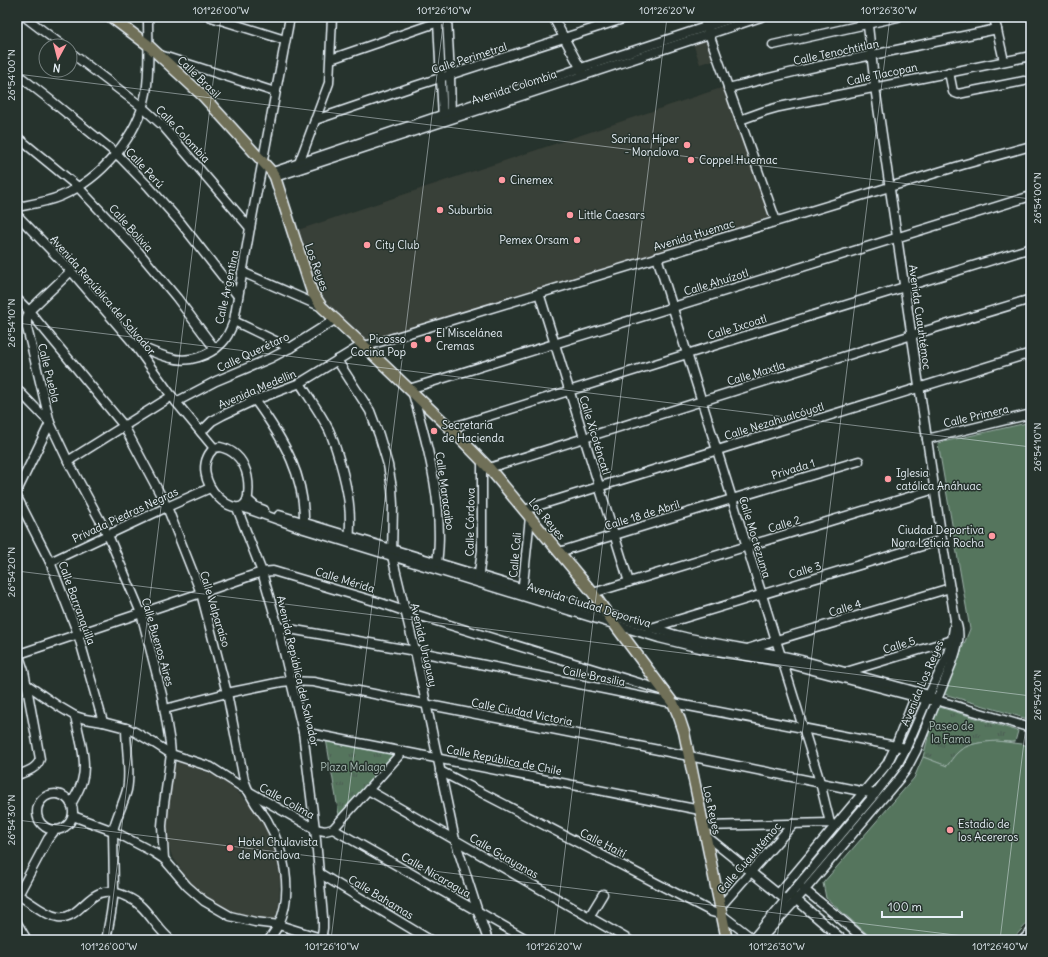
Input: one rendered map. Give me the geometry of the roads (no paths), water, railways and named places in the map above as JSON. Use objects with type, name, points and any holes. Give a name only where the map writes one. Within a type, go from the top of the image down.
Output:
[{"type":"main road","name":"Calle Brasil","points":[[111,17],[158,54],[203,96],[263,163]]},
{"type":"main road","name":"Los Reyes","points":[[263,163],[274,175],[312,292],[322,306],[450,428],[485,464],[594,593],[615,625],[673,703],[684,732],[727,940]]},
{"type":"street","points":[[25,17],[53,38]]},
{"type":"street","points":[[17,207],[47,201],[63,195],[78,187],[102,169],[117,154],[136,126],[146,94],[148,17]]},
{"type":"street","points":[[211,17],[285,40]]},
{"type":"street","points":[[263,163],[290,17]]},
{"type":"street","points":[[298,167],[328,89],[331,59],[332,17]]},
{"type":"street","points":[[553,17],[583,72]]},
{"type":"street","points":[[597,17],[600,26]]},
{"type":"street","name":"Calle Perimetral","points":[[316,120],[629,17]]},
{"type":"street","points":[[703,17],[776,222]]},
{"type":"street","name":"Avenida Colombia","points":[[708,30],[736,17]]},
{"type":"street","name":"Avenida Colombia","points":[[274,175],[708,30],[761,17]]},
{"type":"street","points":[[773,45],[867,20],[898,17]]},
{"type":"street","points":[[994,17],[1004,61]]},
{"type":"street","points":[[331,59],[450,18],[446,77],[447,117]]},
{"type":"street","name":"Avenida Cuauhtémoc","points":[[867,20],[875,87],[955,620]]},
{"type":"street","points":[[438,22],[446,77]]},
{"type":"street","name":"Calle Tenochtitlan","points":[[728,88],[872,55],[997,29]]},
{"type":"street","points":[[158,54],[275,92]]},
{"type":"street","name":"Calle Tlacopan","points":[[740,120],[779,107],[1031,56]]},
{"type":"street","name":"Calle Colombia","points":[[78,58],[142,108],[165,128],[250,228]]},
{"type":"street","points":[[949,72],[953,92],[958,94],[1024,81]]},
{"type":"street","name":"Calle Perú","points":[[17,74],[117,154],[146,183],[238,296]]},
{"type":"street","name":"Calle Bolivia","points":[[17,137],[78,187],[137,250],[177,298],[215,349]]},
{"type":"street","name":"Avenida Huemac","points":[[364,346],[984,158],[1031,146]]},
{"type":"street","name":"Calle Argentina","points":[[134,344],[171,358],[183,360],[203,356],[215,349],[228,335],[234,321],[263,163]]},
{"type":"street","name":"Calle Ahuízotl","points":[[411,392],[555,343],[897,236],[1031,196]]},
{"type":"street","name":"Avenida República del Salvador","points":[[17,215],[71,271],[134,344],[174,399],[214,448]]},
{"type":"street","name":"Calle Ixcoatl","points":[[450,428],[1031,248]]},
{"type":"street","name":"Calle Moctezuma","points":[[657,257],[833,824]]},
{"type":"street","points":[[29,311],[71,271]]},
{"type":"street","points":[[242,272],[322,306]]},
{"type":"street","name":"Calle Xicoténcatl","points":[[539,294],[629,582]]},
{"type":"street","name":"Calle Valparaíso","points":[[17,299],[29,311],[124,426],[167,507],[201,593],[227,693],[244,780],[248,791],[274,833],[286,875],[284,909],[279,925],[269,940]]},
{"type":"street","name":"Calle Maxtla","points":[[485,464],[584,438],[1031,299]]},
{"type":"street","name":"Calle Puebla","points":[[29,311],[27,328],[50,423]]},
{"type":"street","name":"Calle Querétaro","points":[[68,461],[124,426],[174,399],[271,358],[290,348],[336,319]]},
{"type":"street","points":[[234,321],[290,348]]},
{"type":"street","name":"Avenida Medellin","points":[[201,432],[217,418],[255,400],[300,384],[337,360],[359,347],[364,346]]},
{"type":"street","name":"Calle Nezahualcóyotl","points":[[527,514],[599,486],[1031,353]]},
{"type":"street","name":"Avenida Uruguay","points":[[337,360],[370,411],[388,465],[392,488],[393,520],[391,552],[455,840],[488,940]]},
{"type":"street","points":[[300,384],[320,413],[330,431],[336,447],[348,494],[350,512],[349,540]]},
{"type":"street","name":"Calle Buenos Aires","points":[[17,389],[50,423],[68,461],[108,535],[140,613],[165,709],[171,754],[162,826],[164,859]]},
{"type":"street","name":"Calle Maracaibo","points":[[411,392],[424,433],[435,488],[440,535],[436,566]]},
{"type":"street","points":[[255,400],[270,420],[284,444],[295,468],[304,506],[304,526]]},
{"type":"street","name":"Calle Primera","points":[[927,439],[1031,414]]},
{"type":"street","points":[[17,491],[50,423]]},
{"type":"street","points":[[220,447],[234,453],[245,469],[249,487],[248,500],[239,508],[234,507],[218,498],[210,488],[205,469],[206,459],[214,448],[220,447]]},
{"type":"street","name":"Privada 1","points":[[732,499],[859,461]]},
{"type":"street","name":"Calle Córdova","points":[[479,579],[482,550],[485,464]]},
{"type":"street","name":"Privada Piedras Negras","points":[[50,562],[210,488]]},
{"type":"street","name":"Calle 2","points":[[594,593],[935,489]]},
{"type":"street","name":"Calle Barranquilla","points":[[17,497],[50,562],[78,634],[103,722]]},
{"type":"street","name":"Calle 18 de Abril","points":[[559,552],[732,499]]},
{"type":"street","name":"Avenida Ciudad Deportiva","points":[[248,500],[256,507],[304,526]]},
{"type":"street","name":"Avenida República del Salvador","points":[[239,508],[262,572],[278,627],[303,732],[315,829],[323,917],[323,939]]},
{"type":"street","name":"Avenida Ciudad Deportiva","points":[[239,508],[523,592],[694,640],[746,649],[915,697],[930,698]]},
{"type":"street","name":"Calle Cali","points":[[523,592],[527,514]]},
{"type":"street","name":"Calle 3","points":[[651,628],[942,540]]},
{"type":"street","name":"Calle Mérida","points":[[18,651],[78,634],[268,570],[381,602],[404,611],[665,691]]},
{"type":"street","name":"Calle 4","points":[[746,649],[950,588]]},
{"type":"street","name":"Avenida Ciudad Deportiva","points":[[523,592],[615,625],[659,638],[700,648],[781,659],[845,672],[1031,728]]},
{"type":"street","name":"Avenida Los Reyes","points":[[802,888],[896,767],[930,698],[955,639],[955,620]]},
{"type":"street","name":"Calle Brasilia","points":[[278,627],[414,651],[906,748]]},
{"type":"street","name":"Calle 5","points":[[845,672],[955,639]]},
{"type":"street","points":[[17,775],[36,766],[40,760],[23,666],[18,651]]},
{"type":"street","name":"Calle Colima","points":[[17,679],[75,716],[126,728],[136,732],[171,754],[210,768],[315,829]]},
{"type":"street","name":"Calle Ciudad Victoria","points":[[165,709],[267,684],[291,681],[313,682],[875,794]]},
{"type":"street","points":[[781,891],[833,824],[865,791],[887,764],[915,697]]},
{"type":"street","name":"Avenida Los Reyes","points":[[755,940],[900,779],[916,751],[930,698]]},
{"type":"street","points":[[71,804],[82,780],[84,771],[84,760],[75,716]]},
{"type":"street","points":[[105,938],[114,892],[113,832],[115,822],[127,790],[128,764],[126,728]]},
{"type":"street","name":"Calle República de Chile","points":[[303,732],[700,810]]},
{"type":"street","points":[[315,829],[333,829],[403,751]]},
{"type":"street","name":"Calle Haití","points":[[440,771],[712,912],[721,911],[755,940]]},
{"type":"street","name":"Calle Guayanas","points":[[368,790],[629,940]]},
{"type":"street","points":[[51,795],[63,796],[71,804],[73,816],[70,822],[61,829],[49,829],[40,822],[38,817],[39,806],[46,797],[51,795]]},
{"type":"street","points":[[73,816],[145,847],[164,859],[187,886],[204,901],[230,916],[255,922],[279,925],[323,939]]},
{"type":"street","points":[[704,830],[793,824],[833,824]]},
{"type":"street","name":"Calle Cuauhtémoc","points":[[721,911],[751,872],[793,824]]},
{"type":"street","name":"Calle Nicaragua","points":[[333,829],[528,940]]},
{"type":"street","points":[[55,830],[48,839],[17,896],[50,915],[60,917],[74,913],[100,893],[114,892],[128,897],[141,905],[163,934],[170,940]]},
{"type":"street","points":[[704,830],[751,872],[781,891],[843,940]]},
{"type":"street","name":"Calle Bahamas","points":[[319,873],[430,940]]},
{"type":"street","points":[[790,879],[865,940]]},
{"type":"street","points":[[590,917],[603,894]]},
{"type":"street","points":[[17,923],[27,940]]},
{"type":"street","points":[[1023,940],[1031,932]]},
{"type":"place","name":"Soriana Híper - Monclova","points":[[687,145]]},
{"type":"place","name":"Coppel Huemac","points":[[691,160]]},
{"type":"place","name":"Cinemex","points":[[502,180]]},
{"type":"place","name":"Suburbia","points":[[440,210]]},
{"type":"place","name":"Little Caesars","points":[[570,215]]},
{"type":"place","name":"Pemex Orsam","points":[[577,240]]},
{"type":"place","name":"City Club","points":[[367,245]]},
{"type":"place","name":"El Miscelánea Cremas","points":[[428,339]]},
{"type":"place","name":"Picosso Cocina Pop","points":[[414,345]]},
{"type":"place","name":"Secretaria de Hacienda","points":[[434,431]]},
{"type":"place","name":"Iglesia católica Anáhuac","points":[[888,479]]},
{"type":"place","name":"Ciudad Deportiva Nora Leticia Rocha","points":[[992,536]]},
{"type":"place","name":"Estadio de los Acereros","points":[[950,830]]},
{"type":"place","name":"Hotel Chulavista de Monclova","points":[[230,848]]},
{"type":"park label","name":"Paseo de la Fama","points":[[951,732]]},
{"type":"park label","name":"Plaza Malaga","points":[[353,767]]}]
